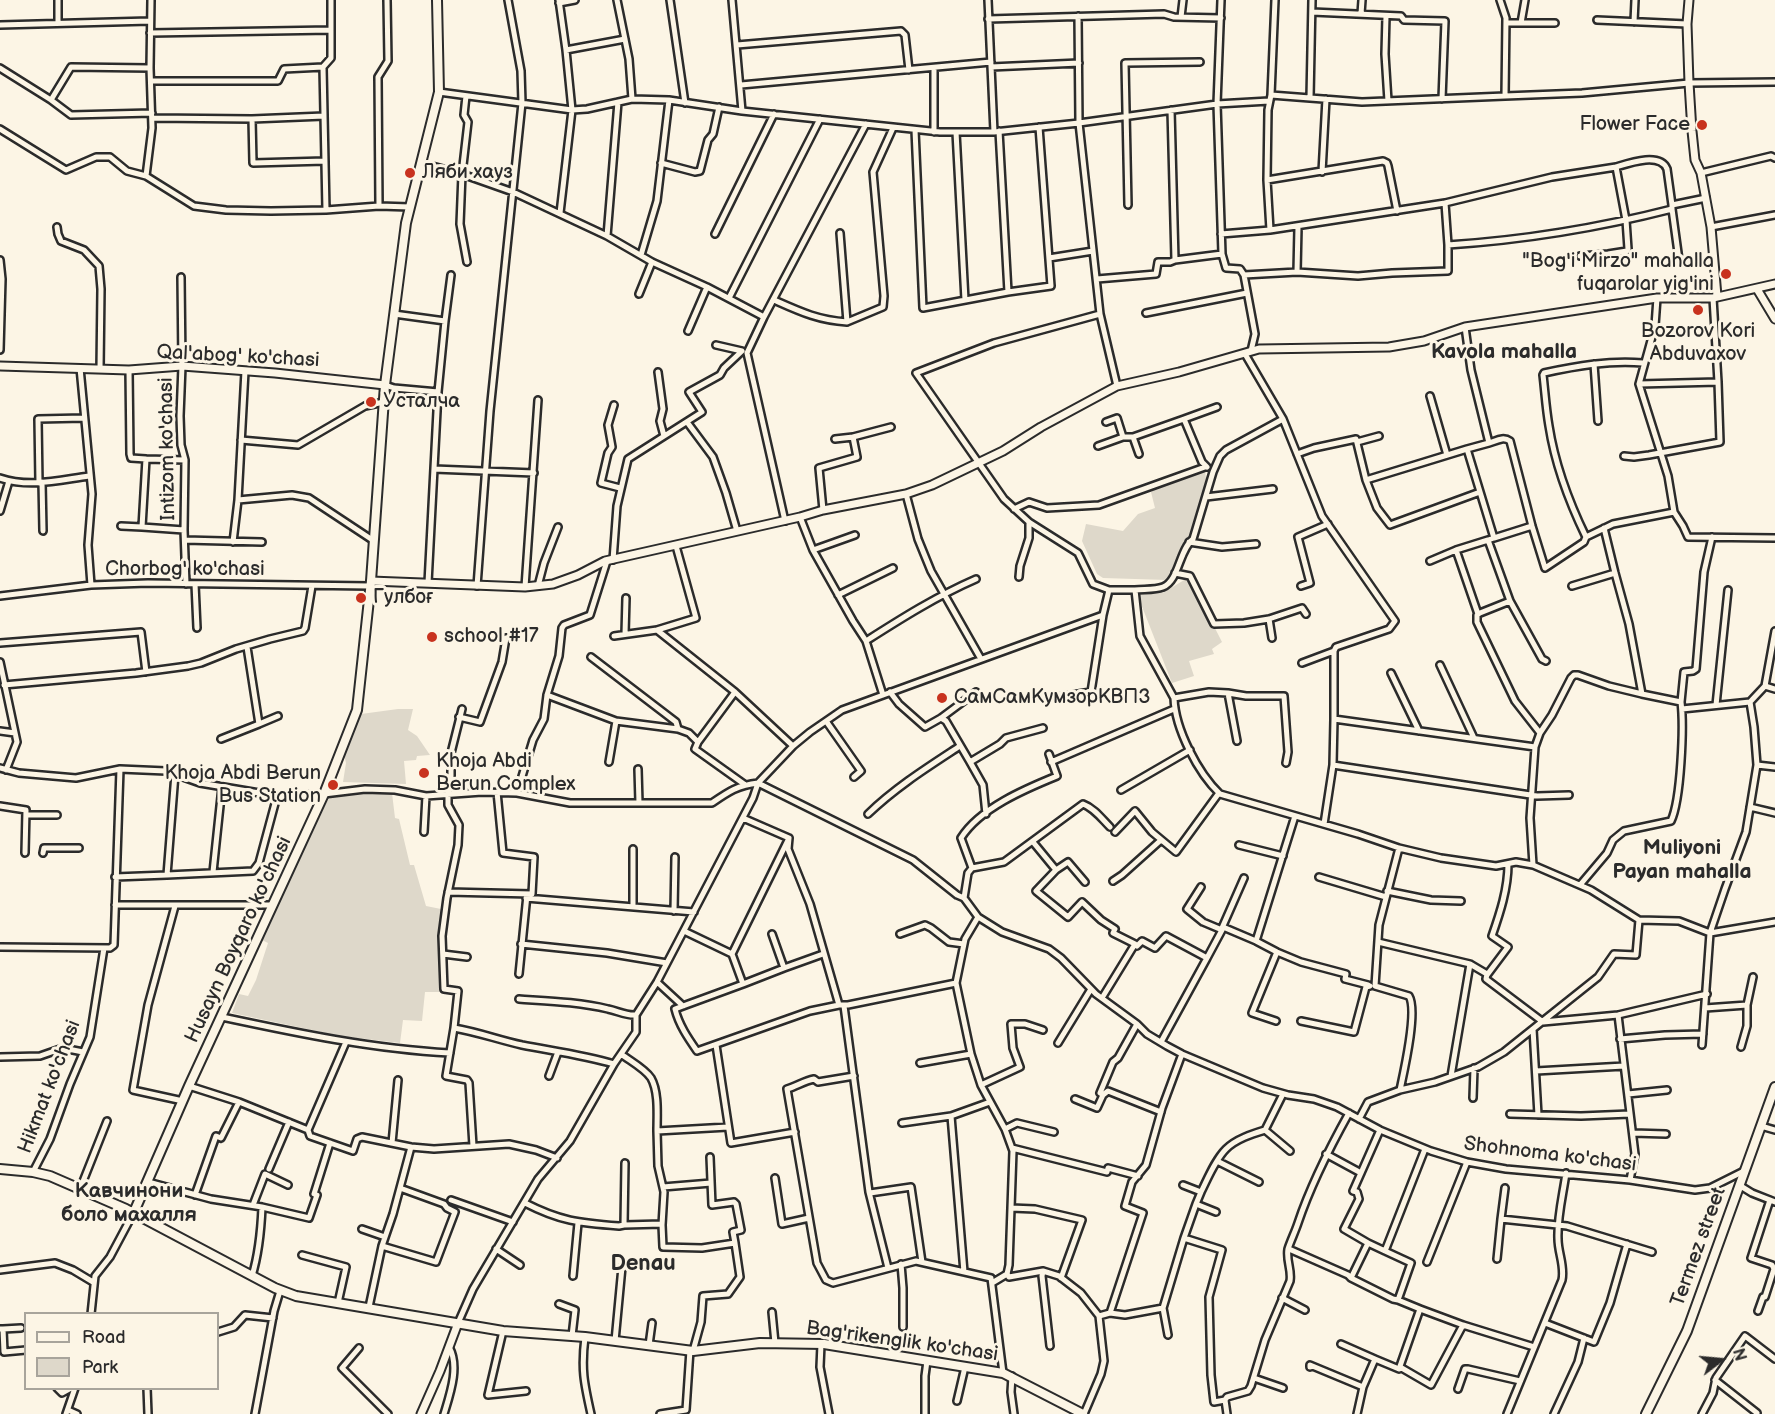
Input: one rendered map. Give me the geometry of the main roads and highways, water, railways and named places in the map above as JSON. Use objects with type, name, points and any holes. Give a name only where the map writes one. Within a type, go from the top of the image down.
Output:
[{"type":"main road","name":"Husayn Boyqaro ko'chasi","points":[[134,1212],[189,1086],[324,794],[357,710],[368,624],[385,385],[406,223],[439,92],[437,0]]},
{"type":"main road","name":"Termez street","points":[[1646,1414],[1687,1331],[1775,1087]]},
{"type":"main road","name":"Bag'rikenglik ko'chasi","points":[[0,1169],[50,1176],[134,1212],[280,1291],[296,1296],[503,1331],[585,1337],[691,1351],[760,1343],[821,1344],[1003,1373],[1083,1414]]},
{"type":"place","name":"Flower Face","points":[[1702,125]]},
{"type":"place","name":"Ляби хауз","points":[[410,173]]},
{"type":"place","name":"\"Bog'i Mirzo\" mahalla fuqarolar yig'ini","points":[[1726,274]]},
{"type":"place","name":"Bozorov Kori Abduvaxov","points":[[1698,310]]},
{"type":"place","name":"Усталча","points":[[371,402]]},
{"type":"place","name":"Гулбоғ","points":[[361,598]]},
{"type":"place","name":"school #17","points":[[432,637]]},
{"type":"place","name":"СамСамКумзорКВП3","points":[[942,698]]},
{"type":"place","name":"Khoja Abdi Berun Complex","points":[[424,773]]},
{"type":"place","name":"Khoja Abdi Berun Bus Station","points":[[333,785]]},
{"type":"district","name":"Kavola mahalla","points":[[1504,353]]},
{"type":"district","name":"Muliyoni Payan mahalla","points":[[1682,861]]},
{"type":"district","name":"Кавчинони боло махалля","points":[[129,1204]]},
{"type":"district","name":"Denau","points":[[643,1264]]}]
